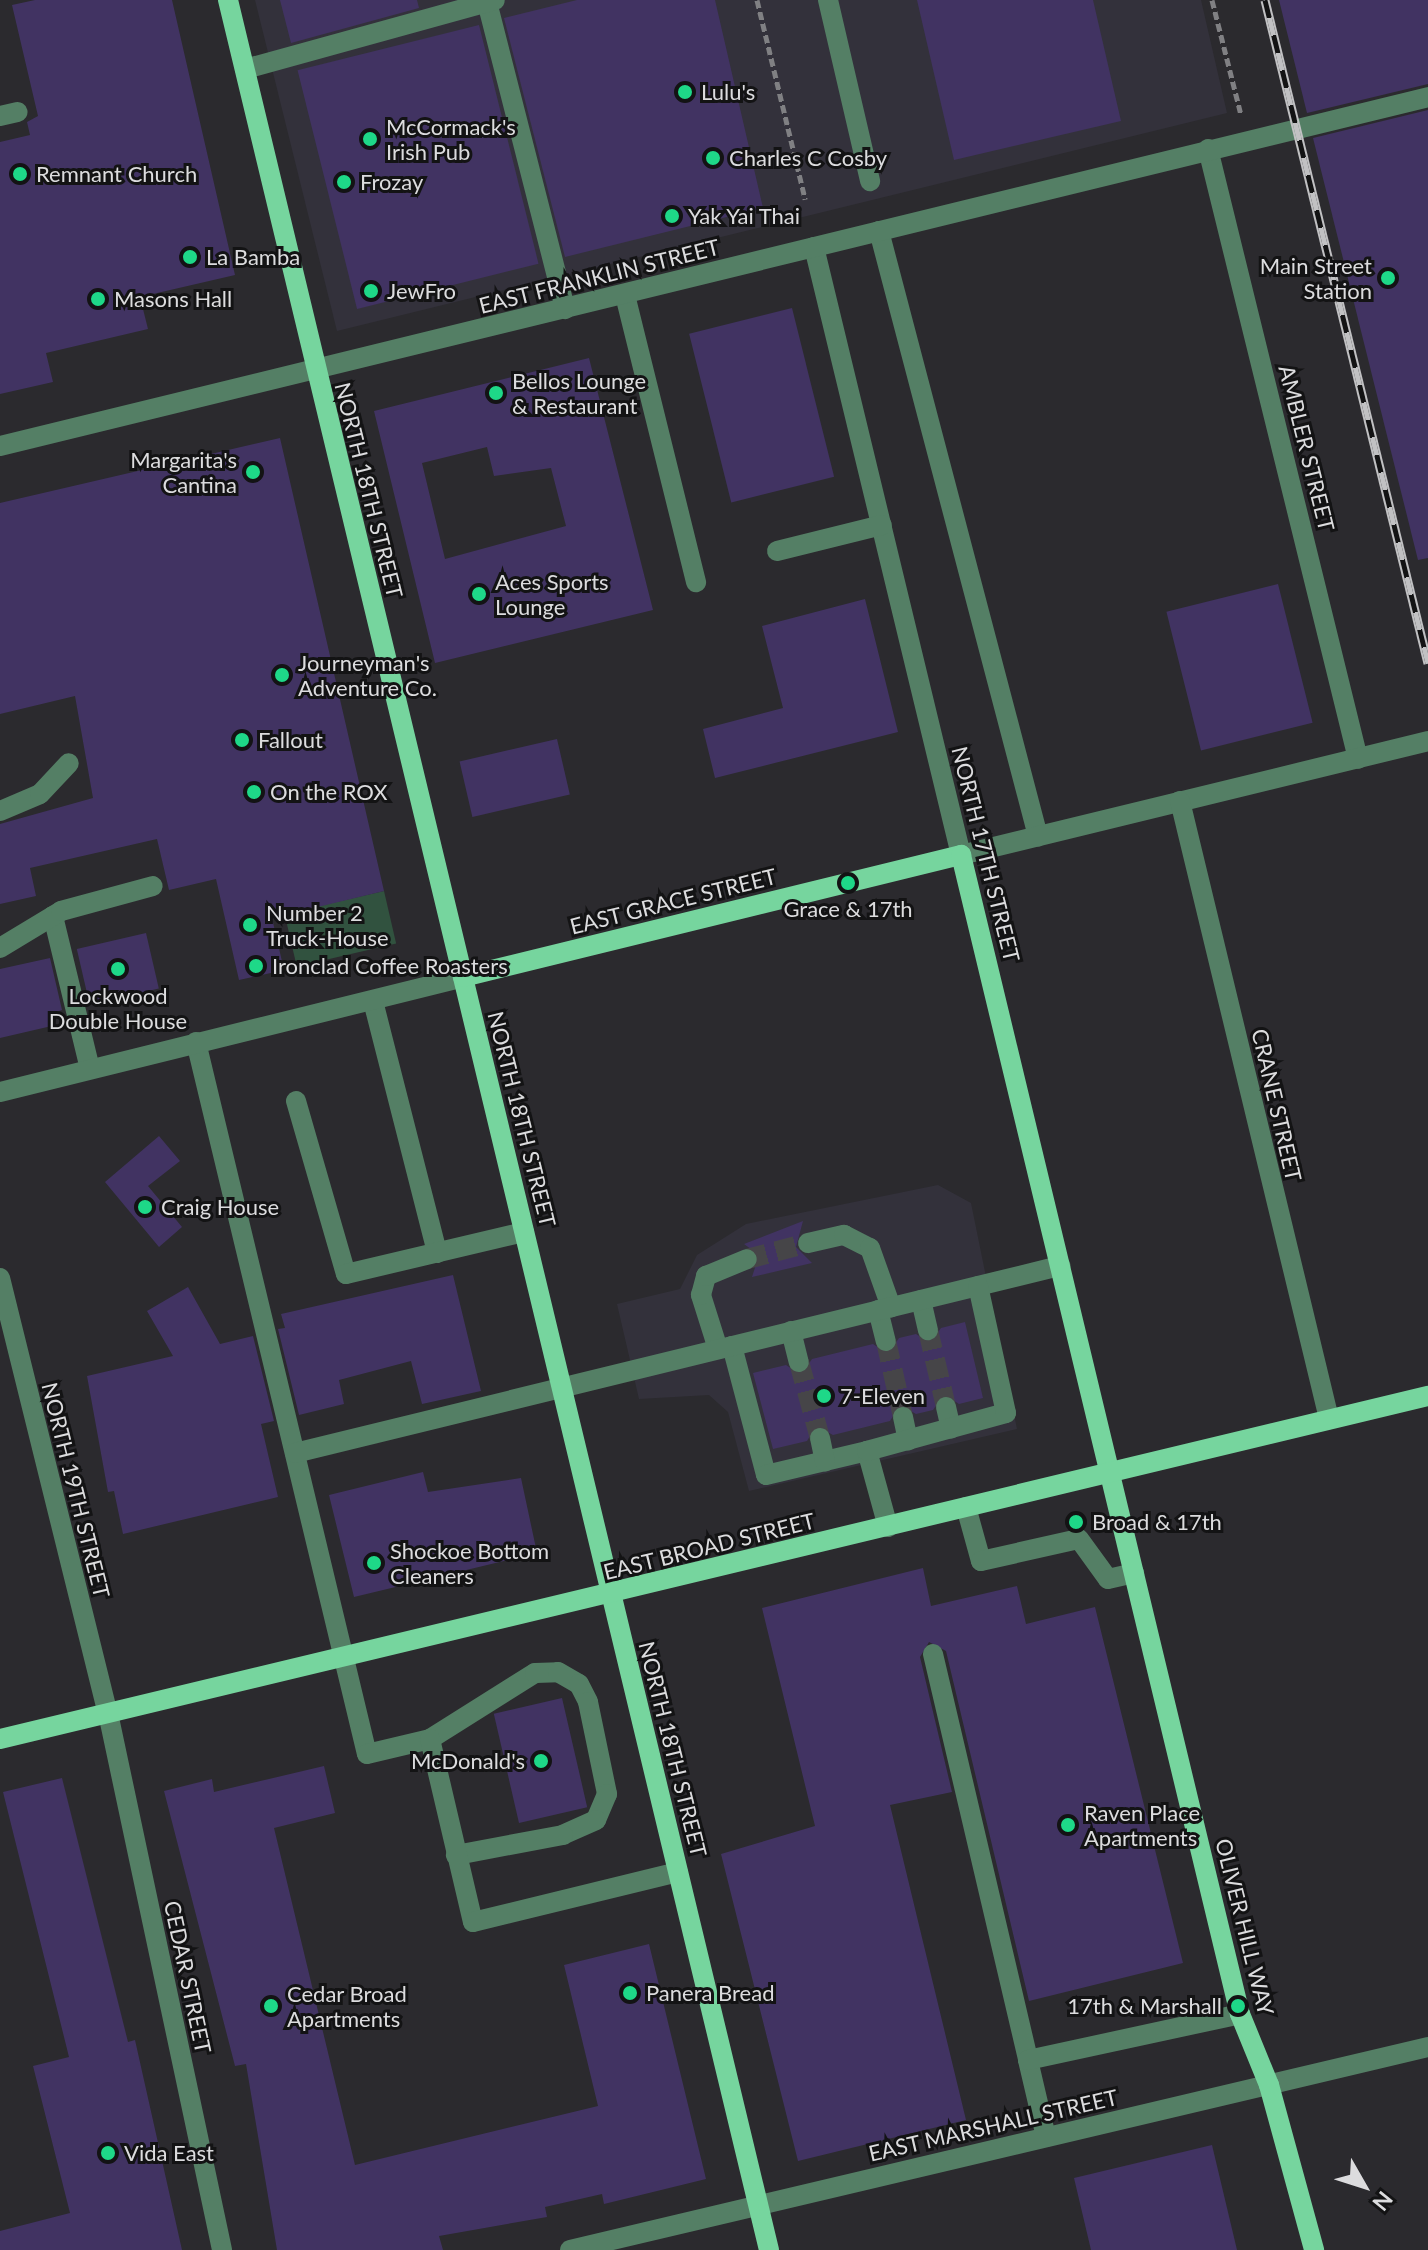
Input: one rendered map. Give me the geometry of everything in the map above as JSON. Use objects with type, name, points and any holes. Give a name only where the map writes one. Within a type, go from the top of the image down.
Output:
[{"type":"main road","name":"NORTH 18TH STREET","points":[[228,0],[769,2250]]},
{"type":"main road","name":"EAST GRACE STREET","points":[[463,977],[961,855]]},
{"type":"main road","name":"NORTH 17TH STREET","points":[[961,855],[1109,1473]]},
{"type":"main road","name":"EAST BROAD STREET","points":[[0,1739],[345,1660],[1428,1396]]},
{"type":"main road","name":"OLIVER HILL WAY","points":[[1109,1473],[1240,2014],[1269,2085],[1314,2250]]},
{"type":"street","points":[[828,0],[870,181]]},
{"type":"street","points":[[245,69],[491,1],[565,309]]},
{"type":"street","name":"EAST FRANKLIN STREET","points":[[0,446],[315,372],[1428,97]]},
{"type":"street","name":"AMBLER STREET","points":[[1208,149],[1358,759]]},
{"type":"street","points":[[879,231],[1038,836]]},
{"type":"street","name":"NORTH 17TH STREET","points":[[814,247],[961,855]]},
{"type":"street","points":[[625,295],[696,582]]},
{"type":"street","points":[[777,551],[882,525]]},
{"type":"street","name":"EAST GRACE STREET","points":[[961,855],[1428,741]]},
{"type":"street","points":[[0,811],[40,794],[69,763]]},
{"type":"street","name":"CRANE STREET","points":[[1180,801],[1329,1419]]},
{"type":"street","points":[[0,948],[53,916],[153,886]]},
{"type":"street","points":[[53,916],[90,1069]]},
{"type":"street","name":"EAST GRACE STREET","points":[[0,1092],[463,977]]},
{"type":"street","points":[[373,1001],[437,1253]]},
{"type":"street","points":[[196,1042],[367,1754],[430,1739],[535,1673],[558,1672],[579,1684],[588,1702],[607,1794],[596,1820],[563,1835],[456,1855]]},
{"type":"street","points":[[296,1101],[340,1269],[355,1274],[524,1232]]},
{"type":"street","points":[[808,1243],[844,1235],[870,1248],[884,1309],[886,1341]]},
{"type":"street","points":[[747,1259],[706,1276],[701,1295],[725,1348],[766,1475],[1006,1413],[978,1286]]},
{"type":"street","points":[[295,1453],[1060,1266]]},
{"type":"street","name":"NORTH 19TH STREET","points":[[0,1278],[108,1713]]},
{"type":"street","points":[[921,1300],[928,1330]]},
{"type":"street","points":[[791,1331],[799,1362]]},
{"type":"street","points":[[946,1407],[951,1428]]},
{"type":"street","points":[[903,1417],[908,1440]]},
{"type":"street","points":[[820,1438],[825,1461]]},
{"type":"street","points":[[867,1451],[888,1527]]},
{"type":"street","points":[[966,1507],[981,1561],[1079,1539],[1108,1579],[1134,1573]]},
{"type":"street","points":[[933,1654],[1046,2137]]},
{"type":"street","name":"CEDAR STREET","points":[[108,1713],[222,2250]]},
{"type":"street","points":[[430,1739],[473,1922],[678,1872]]},
{"type":"street","points":[[1028,2060],[1240,2014]]},
{"type":"street","name":"EAST MARSHALL STREET","points":[[570,2250],[1428,2047]]},
{"type":"path","points":[[757,0],[805,199]]},
{"type":"path","points":[[1212,0],[1247,141]]},
{"type":"shaded area","points":[[255,0],[1201,0],[1227,113],[337,331]]},
{"type":"shaded area","points":[[938,1185],[971,1203],[1017,1429],[749,1491],[728,1412],[709,1395],[639,1399],[617,1304],[680,1289],[697,1255],[746,1224]]},
{"type":"green space","points":[[384,891],[396,944],[297,967],[285,914]]},
{"type":"building","points":[[35,0],[172,0],[235,275],[140,297],[148,329],[46,353],[53,382],[0,394],[0,142],[30,135],[27,122],[38,116],[12,5]]},
{"type":"building","points":[[280,0],[417,0],[419,8],[291,43]]},
{"type":"building","points":[[577,0],[715,0],[763,208],[565,257],[504,18]]},
{"type":"building","points":[[917,0],[1093,0],[1121,121],[954,160]]},
{"type":"building","points":[[1279,0],[1428,0],[1428,84],[1307,113]]},
{"type":"building","points":[[479,25],[539,264],[357,309],[298,70]]},
{"type":"building","name":"Main Street Station","points":[[1428,110],[1428,558],[1418,560],[1313,138]]},
{"type":"building","points":[[792,308],[834,477],[731,502],[689,334]]},
{"type":"building","points":[[589,358],[653,610],[435,663],[374,411]],"holes":[[[487,447],[494,476],[551,468],[566,526],[445,559],[422,463]]]},
{"type":"building","points":[[280,438],[384,891],[272,918],[284,970],[239,980],[216,879],[169,890],[157,839],[30,868],[36,896],[0,904],[0,824],[93,798],[75,696],[0,714],[0,503]]},
{"type":"building","points":[[1278,584],[1313,723],[1201,751],[1166,612]]},
{"type":"building","points":[[865,599],[898,732],[715,778],[703,729],[783,708],[762,626]]},
{"type":"building","points":[[557,739],[570,795],[472,817],[460,761]]},
{"type":"building","name":"Lockwood Double House","points":[[146,933],[159,989],[90,1005],[77,949]]},
{"type":"building","points":[[50,958],[62,1010],[53,1013],[56,1025],[0,1038],[0,969]]},
{"type":"building","name":"Craig House","points":[[159,1136],[180,1161],[148,1186],[182,1227],[159,1247],[105,1182]]},
{"type":"building","points":[[803,1221],[796,1247],[812,1263],[752,1277],[759,1255],[744,1244]]},
{"type":"building","points":[[453,1275],[481,1391],[422,1404],[411,1361],[339,1380],[344,1404],[299,1415],[278,1329],[285,1328],[281,1314]]},
{"type":"building","points":[[188,1287],[220,1344],[253,1336],[274,1421],[261,1424],[278,1497],[123,1534],[114,1491],[108,1492],[87,1376],[173,1356],[147,1311]]},
{"type":"building","points":[[965,1322],[983,1398],[959,1404],[944,1394],[933,1410],[916,1414],[900,1405],[890,1421],[833,1435],[816,1426],[807,1441],[773,1449],[753,1373],[786,1365],[801,1375],[812,1359],[873,1344],[888,1354],[899,1338],[916,1334],[930,1343],[941,1328]]},
{"type":"building","points":[[423,1472],[428,1492],[521,1478],[537,1553],[354,1597],[329,1495]]},
{"type":"building","points":[[923,1568],[931,1606],[1017,1586],[1026,1624],[1095,1607],[1183,1963],[1029,2001],[946,1651],[929,1642],[920,1657],[952,1792],[890,1805],[966,2120],[798,2161],[721,1854],[815,1826],[762,1608]]},
{"type":"building","name":"McDonald's","points":[[562,1698],[587,1807],[519,1823],[494,1714]]},
{"type":"building","name":"Cedar Broad Apartments","points":[[324,1766],[335,1813],[274,1828],[355,2165],[598,2106],[564,1965],[649,1944],[706,2179],[604,2204],[602,2194],[545,2207],[547,2217],[439,2236],[443,2250],[277,2250],[246,2064],[235,2066],[164,1791],[212,1779],[214,1792]]},
{"type":"building","points":[[62,1778],[128,2042],[135,2040],[182,2250],[0,2250],[0,2231],[70,2213],[33,2066],[69,2057],[3,1792]]},
{"type":"building","points":[[1212,2145],[1237,2250],[1091,2250],[1074,2178]]},
{"type":"tunnel","points":[[747,1259],[808,1243]]},
{"type":"tunnel","points":[[928,1330],[946,1407]]},
{"type":"tunnel","points":[[886,1341],[903,1417]]},
{"type":"tunnel","points":[[799,1362],[820,1438]]},
{"type":"railway","points":[[1265,0],[1428,663]]},
{"type":"place","name":"Lulu's","points":[[685,92]]},
{"type":"place","name":"McCormack's Irish Pub","points":[[370,139]]},
{"type":"place","name":"Charles C Cosby","points":[[713,158]]},
{"type":"place","name":"Remnant Church","points":[[20,174]]},
{"type":"place","name":"Frozay","points":[[344,182]]},
{"type":"place","name":"Yak Yai Thai","points":[[672,216]]},
{"type":"place","name":"La Bamba","points":[[190,257]]},
{"type":"place","name":"Main Street Station","points":[[1388,278]]},
{"type":"place","name":"JewFro","points":[[371,291]]},
{"type":"place","name":"Masons Hall","points":[[98,299]]},
{"type":"place","name":"Bellos Lounge & Restaurant","points":[[496,393]]},
{"type":"place","name":"Margarita's Cantina","points":[[253,472]]},
{"type":"place","name":"Aces Sports Lounge","points":[[479,594]]},
{"type":"place","name":"Journeyman's Adventure Co.","points":[[282,675]]},
{"type":"place","name":"Fallout","points":[[242,740]]},
{"type":"place","name":"On the ROX","points":[[254,792]]},
{"type":"place","name":"Grace & 17th","points":[[848,883]]},
{"type":"place","name":"Number 2 Truck-House","points":[[250,925]]},
{"type":"place","name":"Ironclad Coffee Roasters","points":[[256,966]]},
{"type":"place","name":"Lockwood Double House","points":[[118,969]]},
{"type":"place","name":"Craig House","points":[[145,1207]]},
{"type":"place","name":"7-Eleven","points":[[824,1396]]},
{"type":"place","name":"Broad & 17th","points":[[1076,1522]]},
{"type":"place","name":"Shockoe Bottom Cleaners","points":[[374,1563]]},
{"type":"place","name":"McDonald's","points":[[541,1761]]},
{"type":"place","name":"Raven Place Apartments","points":[[1068,1825]]},
{"type":"place","name":"Panera Bread","points":[[630,1993]]},
{"type":"place","name":"Cedar Broad Apartments","points":[[271,2006]]},
{"type":"place","name":"17th & Marshall","points":[[1238,2006]]},
{"type":"place","name":"Vida East","points":[[108,2153]]}]
